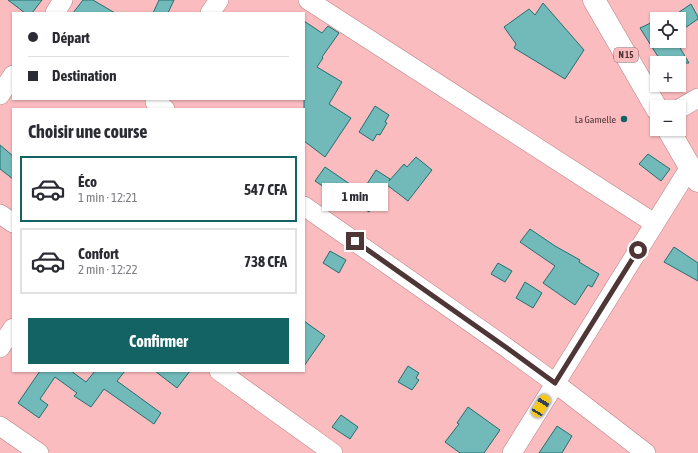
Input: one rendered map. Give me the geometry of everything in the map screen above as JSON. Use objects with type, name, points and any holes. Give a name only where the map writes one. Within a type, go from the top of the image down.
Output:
[{"type":"main road","name":"N 15","points":[[594,0],[652,100]]},
{"type":"main road","points":[[672,136],[694,174]]},
{"type":"street","points":[[55,12],[63,0]]},
{"type":"street","points":[[211,12],[219,0]]},
{"type":"street","points":[[308,0],[654,223]]},
{"type":"street","points":[[0,94],[12,76]]},
{"type":"street","points":[[686,105],[698,98]]},
{"type":"street","points":[[512,453],[654,223],[694,174]]},
{"type":"street","points":[[305,207],[507,348],[646,453]]},
{"type":"street","points":[[0,214],[12,222]]},
{"type":"street","points":[[0,348],[12,330]]},
{"type":"street","points":[[220,372],[333,453]]},
{"type":"street","points":[[0,426],[39,453]]},
{"type":"building","points":[[8,0],[42,0],[33,12],[24,12]]},
{"type":"building","points":[[83,0],[93,0],[113,12],[74,12]]},
{"type":"building","points":[[159,0],[174,0],[168,12],[153,12]]},
{"type":"building","points":[[543,3],[584,50],[565,79],[514,48],[516,44],[504,27],[529,9],[535,15]]},
{"type":"building","points":[[691,4],[698,19],[686,27],[686,12],[679,12]]},
{"type":"building","points":[[305,22],[322,33],[328,26],[339,33],[322,57],[323,58],[317,67],[342,82],[329,104],[351,118],[325,157],[305,142]]},
{"type":"building","points":[[650,23],[650,44],[640,28]]},
{"type":"building","points":[[653,48],[680,48],[685,56],[658,56]]},
{"type":"building","points":[[375,106],[389,115],[385,122],[387,123],[380,135],[377,134],[373,141],[359,132]]},
{"type":"building","points":[[0,145],[12,155],[12,178],[0,169]]},
{"type":"building","points":[[648,154],[670,169],[661,181],[639,164]]},
{"type":"building","points":[[416,157],[432,170],[408,201],[387,185],[369,212],[334,191],[333,193],[315,181],[325,167],[360,191],[363,186],[365,187],[376,170],[390,179],[389,181],[404,164],[407,167]]},
{"type":"building","points":[[530,229],[555,246],[580,260],[579,262],[599,274],[592,287],[588,285],[575,305],[543,283],[555,266],[520,242]]},
{"type":"building","points":[[674,247],[698,263],[698,281],[664,262]]},
{"type":"building","points":[[330,251],[346,260],[339,273],[323,263]]},
{"type":"building","points":[[498,263],[512,271],[505,282],[491,274]]},
{"type":"building","points":[[525,282],[542,293],[533,308],[516,298]]},
{"type":"building","points":[[305,322],[325,336],[305,365]]},
{"type":"building","points":[[408,366],[419,373],[416,378],[419,380],[412,390],[398,382]]},
{"type":"building","points":[[39,372],[72,372],[86,382],[94,372],[124,372],[117,381],[161,413],[154,424],[104,389],[91,407],[74,396],[77,393],[55,377],[40,399],[48,405],[39,418],[18,403]]},
{"type":"building","points":[[156,372],[189,372],[177,388]]},
{"type":"building","points":[[468,407],[500,430],[484,453],[460,453],[445,442],[459,424],[457,423]]},
{"type":"building","points":[[341,415],[358,427],[350,439],[332,427]]},
{"type":"building","points":[[557,426],[572,436],[562,453],[539,453]]},
{"type":"place","name":"La Gamelle","points":[[624,119]]},
{"type":"route","points":[[355,241],[555,383],[638,250]]}]
